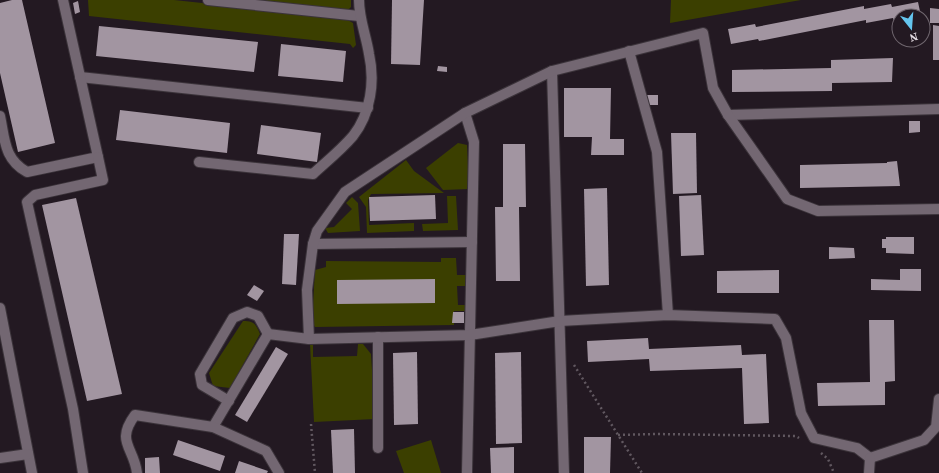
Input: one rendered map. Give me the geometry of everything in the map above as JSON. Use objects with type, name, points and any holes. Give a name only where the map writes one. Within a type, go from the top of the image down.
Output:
[{"type":"street","points":[[63,0],[103,180],[35,195],[27,202],[72,409],[83,473]]},
{"type":"street","points":[[208,0],[359,16]]},
{"type":"street","points":[[199,162],[313,174],[353,135],[368,108],[372,76],[369,54],[359,16],[359,0]]},
{"type":"street","points":[[309,339],[307,290],[313,244],[317,231],[346,192],[465,113],[552,71],[703,33],[713,88],[728,115],[787,199],[818,210],[939,209]]},
{"type":"street","points":[[628,51],[657,152],[668,315]]},
{"type":"street","points":[[552,71],[564,473]]},
{"type":"street","points":[[80,77],[368,108]]},
{"type":"street","points":[[728,115],[939,109]]},
{"type":"street","points":[[465,113],[474,142],[467,473]]},
{"type":"street","points":[[0,116],[10,158],[17,166],[27,172],[98,157]]},
{"type":"street","points":[[313,244],[472,242]]},
{"type":"street","points":[[0,308],[32,473]]},
{"type":"street","points":[[229,401],[202,385],[200,374],[233,318],[247,312],[258,316],[268,334]]},
{"type":"street","points":[[268,334],[309,339],[470,335],[560,321],[668,315],[775,319],[786,338],[801,413],[814,438],[857,448],[870,458]]},
{"type":"street","points":[[213,427],[268,334]]},
{"type":"street","points":[[378,337],[378,448]]},
{"type":"street","points":[[870,458],[924,440],[936,427],[939,399]]},
{"type":"street","points":[[137,473],[136,462],[126,444],[126,427],[135,415],[213,427],[266,451],[279,473]]},
{"type":"street","points":[[0,458],[28,454]]},
{"type":"street","points":[[869,473],[870,458]]},
{"type":"path","points":[[560,345],[642,473]]},
{"type":"path","points":[[311,424],[315,473]]},
{"type":"path","points":[[618,436],[655,434],[796,436],[802,440]]},
{"type":"path","points":[[819,451],[828,459],[834,473]]},
{"type":"shaded area","points":[[88,0],[174,0],[344,18],[353,23],[356,45],[353,48],[350,44],[89,16]]},
{"type":"shaded area","points":[[257,0],[351,0],[351,7],[347,11]]},
{"type":"shaded area","points":[[671,0],[801,0],[670,23]]},
{"type":"shaded area","points":[[458,143],[467,145],[469,189],[443,190],[426,168]]},
{"type":"shaded area","points":[[406,160],[414,171],[444,193],[371,194],[368,200],[369,225],[414,223],[414,231],[367,233],[366,207],[359,197]]},
{"type":"shaded area","points":[[447,196],[456,196],[458,230],[423,231],[422,224],[448,223]]},
{"type":"shaded area","points":[[352,197],[358,203],[360,231],[328,233],[325,228],[334,227],[352,209],[346,203]]},
{"type":"shaded area","points":[[441,258],[456,258],[457,275],[467,275],[468,286],[457,286],[458,305],[465,305],[465,311],[454,311],[454,325],[315,327],[312,322],[315,270],[326,267],[326,261],[441,262]]},
{"type":"shaded area","points":[[243,321],[254,324],[260,334],[230,388],[213,386],[209,373]]},
{"type":"shaded area","points":[[310,344],[313,345],[313,357],[357,356],[358,344],[363,344],[371,354],[375,419],[314,422]]},
{"type":"shaded area","points":[[431,440],[441,473],[404,473],[396,451]]},
{"type":"building","points":[[12,0],[22,0],[55,143],[18,152],[0,73],[0,3]]},
{"type":"building","points":[[392,0],[424,0],[420,65],[391,64]]},
{"type":"building","points":[[78,1],[80,12],[75,14],[73,3]]},
{"type":"building","points":[[918,2],[919,8],[891,8],[891,18],[866,23],[866,20],[759,41],[758,39],[731,44],[728,29],[755,24],[756,27],[864,6],[864,9],[891,4],[892,7]]},
{"type":"building","points":[[931,8],[939,9],[939,23],[931,23]]},
{"type":"building","points":[[933,25],[939,26],[939,60],[933,60]]},
{"type":"building","points":[[99,26],[258,42],[254,72],[96,56]]},
{"type":"building","points":[[281,44],[346,51],[343,82],[278,76]]},
{"type":"building","points":[[893,58],[892,82],[832,83],[832,91],[732,92],[732,70],[831,68],[831,60]]},
{"type":"building","points":[[438,66],[447,67],[447,72],[437,71]]},
{"type":"building","points":[[564,88],[611,88],[610,139],[624,139],[624,155],[591,155],[592,137],[564,137]]},
{"type":"building","points":[[647,95],[658,95],[658,105],[647,105]]},
{"type":"building","points":[[120,110],[230,123],[227,153],[116,140]]},
{"type":"building","points":[[909,121],[920,121],[920,132],[909,133]]},
{"type":"building","points":[[261,125],[321,133],[317,162],[257,154]]},
{"type":"building","points":[[671,133],[696,133],[697,193],[673,194]]},
{"type":"building","points":[[503,144],[525,144],[526,207],[519,207],[520,281],[496,281],[495,207],[503,207]]},
{"type":"building","points":[[897,161],[900,186],[800,188],[800,165],[887,163]]},
{"type":"building","points":[[607,188],[609,285],[586,286],[584,189]]},
{"type":"building","points":[[435,195],[436,219],[370,221],[369,197]]},
{"type":"building","points":[[701,195],[704,255],[681,256],[679,196]]},
{"type":"building","points":[[76,198],[122,394],[87,401],[42,205]]},
{"type":"building","points":[[284,234],[299,234],[296,285],[282,284]]},
{"type":"building","points":[[886,237],[914,237],[914,254],[886,253],[886,248],[882,248],[882,239],[886,239]]},
{"type":"building","points":[[829,247],[854,248],[855,258],[829,259]]},
{"type":"building","points":[[900,269],[921,269],[921,291],[871,290],[871,279],[900,280]]},
{"type":"building","points":[[779,270],[779,293],[717,293],[717,271]]},
{"type":"building","points":[[435,279],[435,303],[337,304],[337,280]]},
{"type":"building","points":[[254,285],[264,291],[257,301],[247,295]]},
{"type":"building","points":[[453,312],[464,312],[464,323],[452,323]]},
{"type":"building","points":[[869,320],[894,320],[895,381],[885,382],[885,405],[818,406],[817,383],[870,382]]},
{"type":"building","points":[[648,338],[649,349],[741,345],[742,355],[766,354],[769,423],[744,424],[742,368],[650,371],[649,359],[588,362],[587,341]]},
{"type":"building","points":[[276,347],[288,354],[247,422],[235,415]]},
{"type":"building","points":[[417,352],[418,424],[394,425],[393,353]]},
{"type":"building","points":[[521,352],[522,443],[496,444],[495,353]]},
{"type":"building","points":[[354,429],[355,473],[333,473],[331,430]]},
{"type":"building","points":[[584,437],[611,437],[610,473],[584,473]]},
{"type":"building","points":[[178,440],[225,456],[220,471],[173,455]]},
{"type":"building","points":[[514,447],[514,473],[491,473],[490,448]]},
{"type":"building","points":[[159,457],[160,473],[145,473],[145,458]]},
{"type":"building","points":[[239,461],[268,471],[267,473],[235,473]]}]
